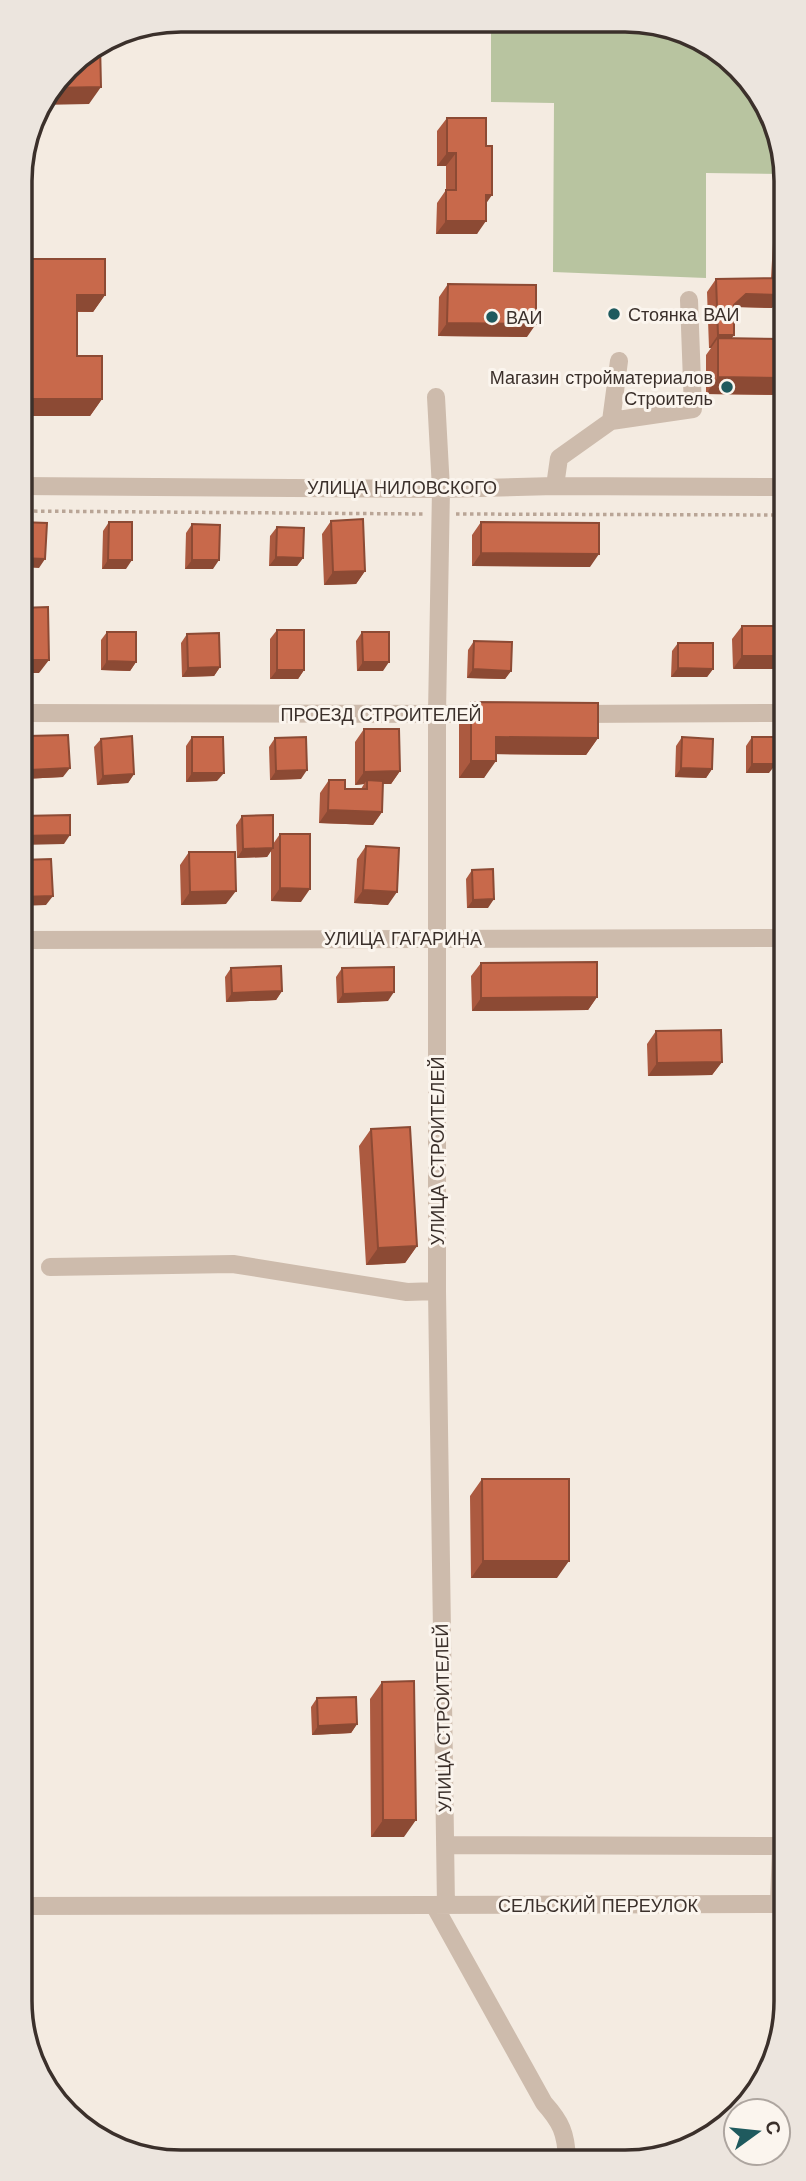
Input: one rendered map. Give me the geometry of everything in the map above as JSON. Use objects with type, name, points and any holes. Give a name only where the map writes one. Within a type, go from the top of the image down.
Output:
[{"type":"street","points":[[555,486],[559,458],[611,421],[693,409],[690,300]]},
{"type":"street","points":[[611,421],[619,361]]},
{"type":"street","name":"УЛИЦА СТРОИТЕЛЕЙ","points":[[436,397],[441,489],[436,714],[437,1291],[445,1845],[440,1905]]},
{"type":"street","name":"УЛИЦА НИЛОВСКОГО","points":[[32,486],[441,489],[555,486],[774,487]]},
{"type":"street","name":"ПРОЕЗД СТРОИТЕЛЕЙ","points":[[32,713],[506,714]]},
{"type":"street","points":[[562,714],[774,713]]},
{"type":"street","name":"УЛИЦА ГАГАРИНА","points":[[32,940],[774,938]]},
{"type":"street","points":[[50,1267],[233,1265],[407,1292],[437,1291]]},
{"type":"street","name":"СЕЛЬСКИЙ ПЕРЕУЛОК","points":[[445,1845],[774,1846]]},
{"type":"street","name":"СЕЛЬСКИЙ ПЕРЕУЛОК","points":[[32,1906],[774,1904]]},
{"type":"street","points":[[440,1905],[544,2103],[560,2120],[566,2150]]},
{"type":"path","points":[[32,511],[774,514]]},
{"type":"green space","points":[[491,32],[655,34],[700,51],[731,75],[744,90],[767,132],[774,174],[706,173],[706,278],[553,272],[554,103],[491,102]]},
{"type":"building","points":[[100,55],[101,87],[64,88],[82,68]]},
{"type":"building","points":[[447,118],[486,118],[486,146],[492,146],[492,195],[486,195],[486,221],[446,221],[446,190],[456,190],[456,153],[447,153]]},
{"type":"building","points":[[32,259],[105,259],[105,295],[77,295],[77,356],[102,356],[102,399],[32,399]]},
{"type":"building","points":[[774,278],[774,295],[746,294],[734,305],[734,335],[718,335],[716,279]]},
{"type":"building","points":[[448,284],[536,285],[536,324],[447,323]]},
{"type":"building","points":[[718,338],[774,339],[774,378],[718,377]]},
{"type":"building","points":[[363,519],[365,571],[333,572],[331,521]]},
{"type":"building","points":[[32,522],[47,523],[45,559],[32,558]]},
{"type":"building","points":[[109,522],[132,522],[132,560],[108,560]]},
{"type":"building","points":[[481,522],[599,523],[599,554],[481,553]]},
{"type":"building","points":[[192,524],[220,525],[219,560],[192,560]]},
{"type":"building","points":[[277,527],[304,528],[303,558],[276,557]]},
{"type":"building","points":[[48,607],[49,660],[32,660],[32,608]]},
{"type":"building","points":[[742,626],[774,626],[774,656],[742,656]]},
{"type":"building","points":[[277,630],[304,630],[304,670],[277,670]]},
{"type":"building","points":[[107,632],[136,632],[136,662],[107,661]]},
{"type":"building","points":[[362,632],[389,632],[389,662],[363,662]]},
{"type":"building","points":[[219,633],[220,667],[188,668],[187,634]]},
{"type":"building","points":[[474,641],[512,642],[511,671],[473,669]]},
{"type":"building","points":[[678,643],[713,643],[713,669],[678,668]]},
{"type":"building","points":[[471,702],[598,703],[598,738],[496,737],[496,761],[471,761]]},
{"type":"building","points":[[364,729],[399,729],[400,771],[364,772]]},
{"type":"building","points":[[68,735],[70,768],[32,770],[32,736]]},
{"type":"building","points":[[132,736],[134,774],[103,776],[101,739]]},
{"type":"building","points":[[192,737],[223,737],[224,773],[192,773]]},
{"type":"building","points":[[306,737],[307,770],[276,771],[275,738]]},
{"type":"building","points":[[682,737],[713,739],[712,769],[681,768]]},
{"type":"building","points":[[752,737],[774,737],[774,764],[752,764]]},
{"type":"building","points":[[329,780],[345,780],[345,789],[367,789],[367,780],[383,781],[382,812],[328,810]]},
{"type":"building","points":[[70,815],[70,835],[32,836],[32,816]]},
{"type":"building","points":[[273,815],[273,848],[243,849],[242,816]]},
{"type":"building","points":[[280,834],[310,834],[310,889],[280,888]]},
{"type":"building","points":[[366,846],[399,848],[397,892],[363,890]]},
{"type":"building","points":[[189,852],[235,852],[236,891],[190,892]]},
{"type":"building","points":[[51,859],[53,896],[32,897],[32,860]]},
{"type":"building","points":[[493,869],[494,899],[473,900],[472,870]]},
{"type":"building","points":[[597,962],[597,997],[481,998],[481,963]]},
{"type":"building","points":[[281,966],[282,991],[232,993],[231,968]]},
{"type":"building","points":[[394,967],[394,992],[343,994],[342,968]]},
{"type":"building","points":[[721,1030],[722,1062],[657,1063],[656,1031]]},
{"type":"building","points":[[410,1127],[417,1246],[378,1248],[371,1129]]},
{"type":"building","points":[[482,1479],[569,1479],[569,1561],[483,1561]]},
{"type":"building","points":[[414,1681],[416,1820],[383,1820],[382,1682]]},
{"type":"building","points":[[356,1697],[357,1724],[318,1726],[317,1698]]},
{"type":"place","name":"Стоянка ВАИ","points":[[614,314]]},
{"type":"place","name":"ВАИ","points":[[492,317]]},
{"type":"place","name":"Магазин стройматериалов Строитель","points":[[727,387]]}]
